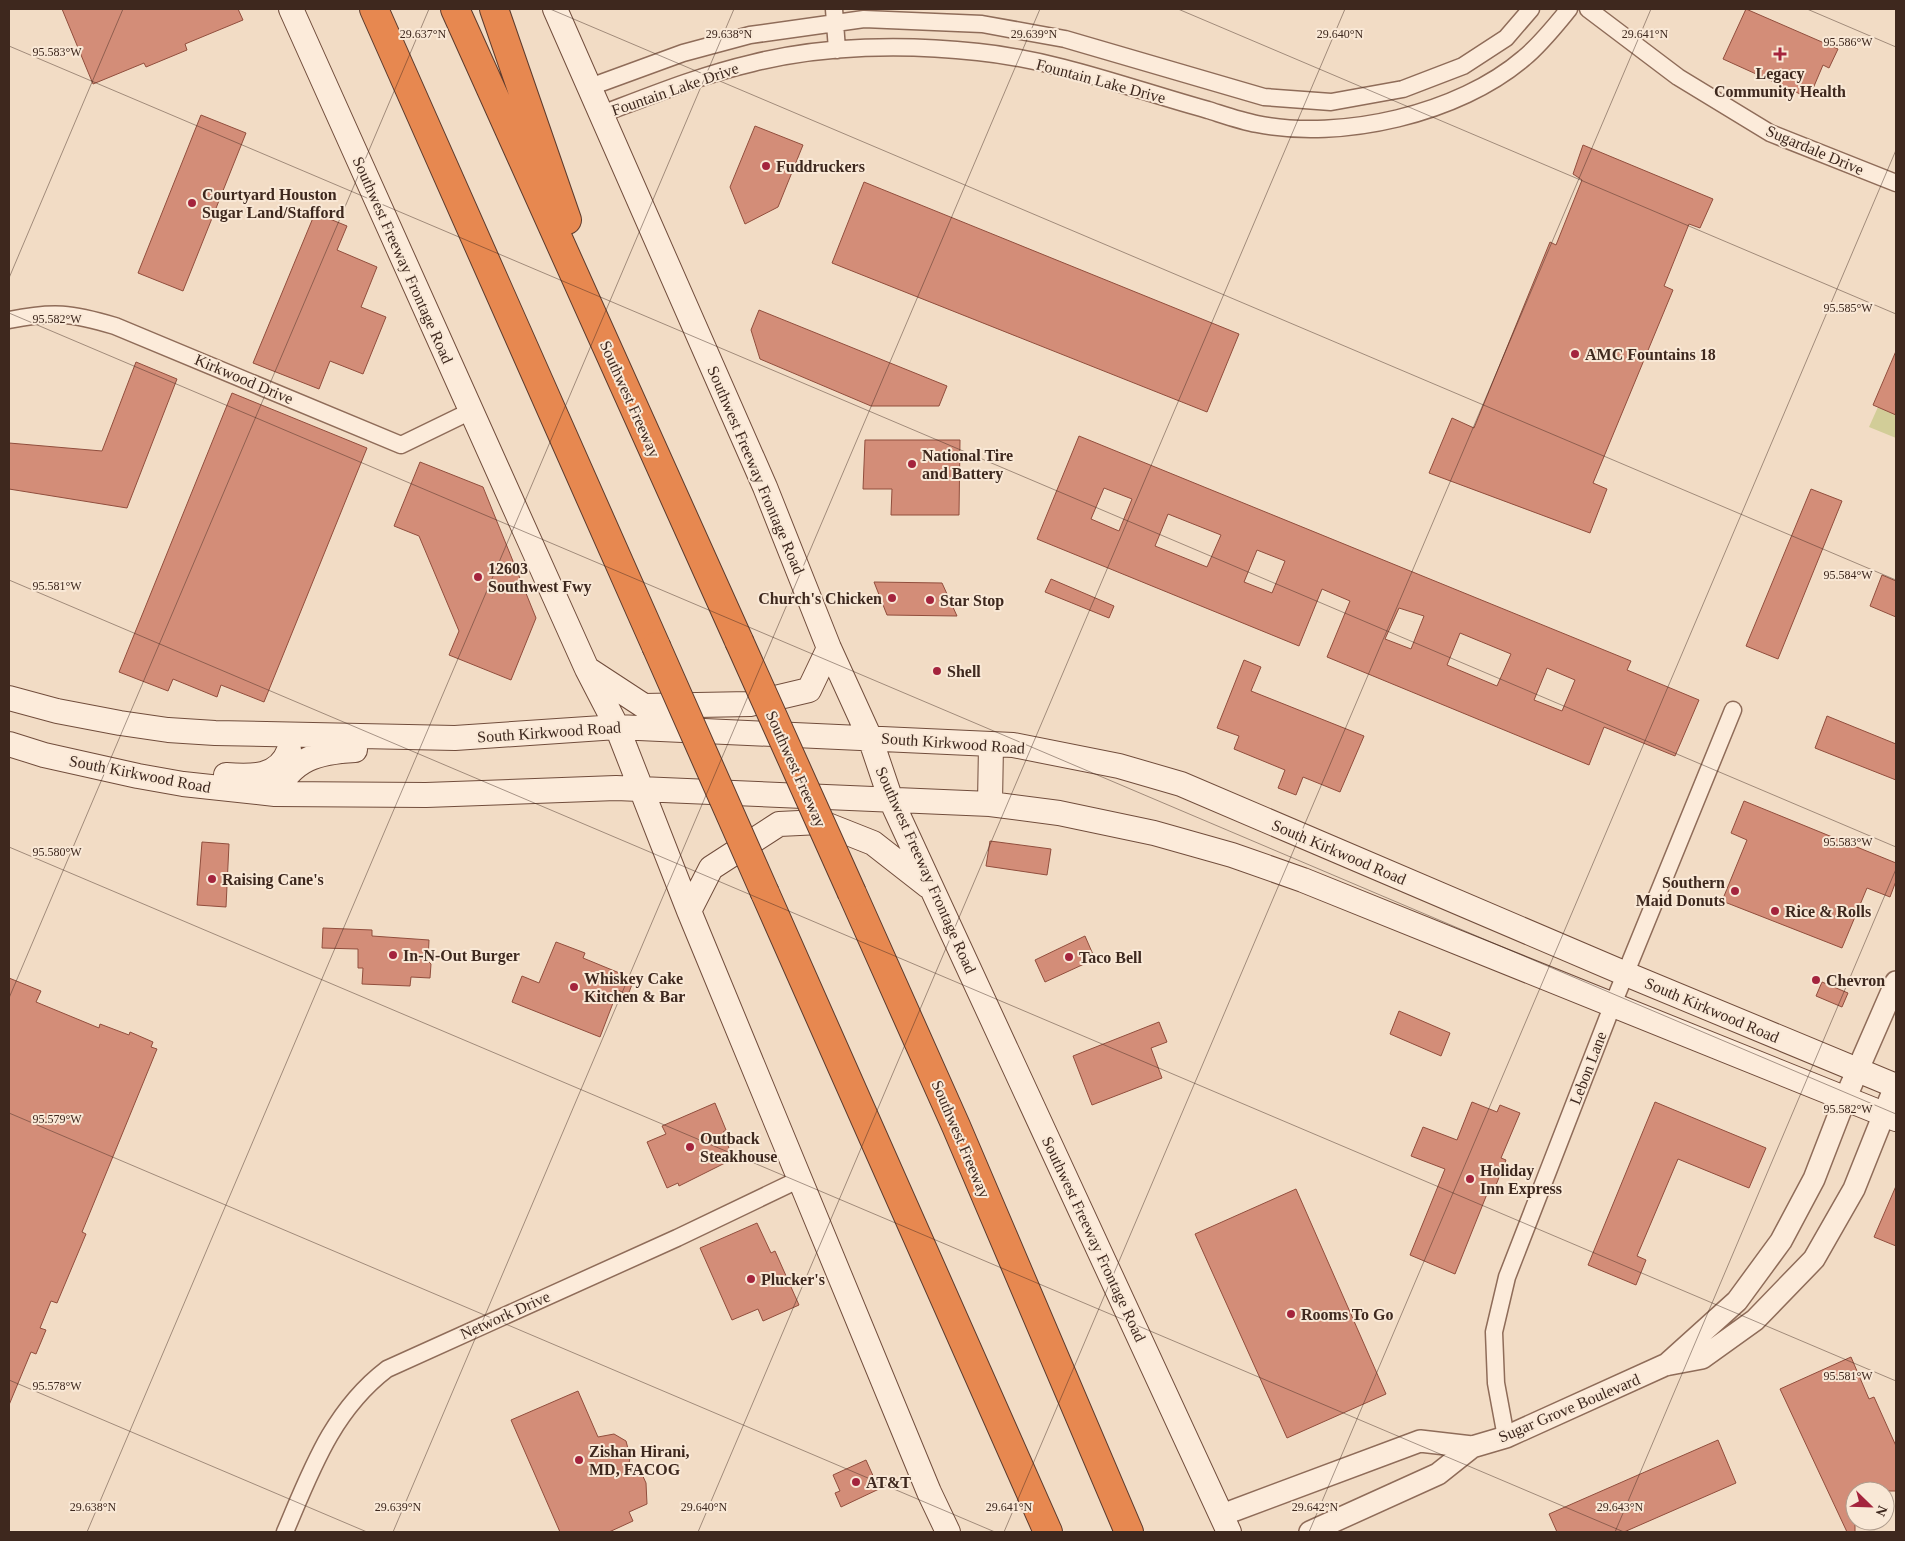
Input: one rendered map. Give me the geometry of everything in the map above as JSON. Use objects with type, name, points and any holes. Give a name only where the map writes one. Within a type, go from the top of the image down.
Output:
[{"type":"highway","points":[[374,9],[1048,1532]]},
{"type":"highway","name":"Southwest Freeway","points":[[455,9],[956,1126],[1129,1532]]},
{"type":"highway","points":[[494,9],[526,98],[613,361]]},
{"type":"main road","name":"Southwest Freeway Frontage Road","points":[[291,9],[587,669],[617,727],[640,789],[800,1179],[948,1532]]},
{"type":"main road","name":"Southwest Freeway Frontage Road","points":[[554,9],[602,114],[765,488],[829,648],[870,738],[891,800],[1225,1524]]},
{"type":"main road","points":[[587,669],[644,706],[750,704],[809,690],[829,648]]},
{"type":"main road","name":"South Kirkwood Road","points":[[9,698],[56,711],[159,729],[293,736],[455,738],[617,727],[991,744],[1033,748],[1119,766],[1181,784],[1626,974],[1896,1085]]},
{"type":"main road","points":[[183,784],[200,774],[249,777],[262,775],[274,769],[286,756],[293,736]]},
{"type":"main road","points":[[275,794],[283,778],[306,760],[329,751],[374,749],[392,738]]},
{"type":"main road","name":"South Kirkwood Road","points":[[9,744],[44,755],[183,784],[275,794],[426,795],[640,789],[990,804],[1059,813],[1154,833],[1232,855],[1303,880],[1890,1117]]},
{"type":"main road","points":[[990,804],[991,744]]},
{"type":"main road","points":[[690,911],[711,868],[779,824],[820,822],[873,843],[932,888]]},
{"type":"street","name":"Fountain Lake Drive","points":[[590,87],[683,53],[750,35],[835,16],[863,14],[982,24],[1065,39],[1264,97],[1331,102],[1403,89],[1463,66],[1506,38],[1531,9]]},
{"type":"street","name":"Fountain Lake Drive","points":[[602,114],[692,80],[756,62],[865,47],[979,52],[1058,66],[1258,125],[1333,130],[1412,115],[1476,91],[1524,59],[1549,34],[1569,9]]},
{"type":"street","name":"Sugardale Drive","points":[[1588,9],[1678,76],[1770,133],[1896,183]]},
{"type":"street","points":[[863,14],[865,47]]},
{"type":"street","points":[[835,16],[837,50]]},
{"type":"street","points":[[1163,98],[1171,71]]},
{"type":"street","points":[[1403,89],[1412,115]]},
{"type":"street","name":"Kirkwood Drive","points":[[9,320],[42,313],[77,314],[116,326],[401,445],[471,411]]},
{"type":"street","name":"Lebon Lane","points":[[1506,1437],[1496,1383],[1494,1332],[1507,1277],[1613,1004],[1732,710]]},
{"type":"street","name":"Sugar Grove Boulevard","points":[[1666,1365],[1737,1301],[1781,1241],[1814,1179],[1896,982]]},
{"type":"street","name":"Sugar Grove Boulevard","points":[[1310,1532],[1438,1474],[1472,1447],[1506,1437],[1666,1365],[1702,1358],[1755,1320],[1814,1259],[1854,1188],[1890,1117],[1896,1085]]},
{"type":"street","name":"Network Drive","points":[[285,1532],[316,1460],[341,1415],[367,1384],[387,1370],[677,1238],[800,1179]]},
{"type":"street","name":"Sugar Grove Boulevard","points":[[1225,1524],[1420,1441],[1472,1447]]},
{"type":"shaded area","points":[[1878,407],[1896,415],[1896,438],[1869,427]]},
{"type":"building","points":[[62,9],[238,9],[243,20],[185,44],[187,50],[146,67],[144,63],[93,84]]},
{"type":"building","name":"Legacy Community Health","points":[[1746,9],[1838,49],[1829,68],[1823,65],[1809,98],[1723,59]]},
{"type":"building","name":"Courtyard Houston Sugar Land/Stafford","points":[[201,115],[246,133],[183,291],[138,273]]},
{"type":"building","name":"Fuddruckers","points":[[755,126],[803,145],[778,207],[745,224],[730,187]]},
{"type":"building","name":"AMC Fountains 18","points":[[1583,145],[1713,199],[1700,228],[1689,224],[1664,286],[1673,290],[1593,483],[1607,489],[1590,533],[1429,473],[1452,418],[1474,428],[1550,242],[1556,245],[1582,180],[1573,174]]},
{"type":"building","points":[[864,182],[1239,334],[1207,412],[832,263]]},
{"type":"building","points":[[315,213],[347,226],[337,250],[377,267],[361,307],[386,317],[363,374],[330,361],[319,389],[253,363]]},
{"type":"building","points":[[759,310],[947,386],[939,406],[871,406],[760,359],[751,330]]},
{"type":"building","points":[[1896,351],[1896,415],[1873,405]]},
{"type":"building","points":[[136,362],[177,379],[127,508],[9,489],[9,443],[102,451]]},
{"type":"building","points":[[232,393],[367,448],[264,702],[221,685],[217,697],[173,679],[168,691],[119,672]]},
{"type":"building","points":[[1079,436],[1631,661],[1627,670],[1699,700],[1675,756],[1604,727],[1589,765],[1327,657],[1350,601],[1322,589],[1299,646],[1037,539]],"holes":[[[1104,488],[1132,499],[1119,531],[1091,519]],[[1168,514],[1221,535],[1207,567],[1155,546]],[[1257,550],[1285,561],[1272,593],[1244,582]],[[1399,608],[1424,616],[1411,649],[1385,639]],[[1460,633],[1511,654],[1497,686],[1447,665]],[[1547,668],[1575,680],[1562,711],[1534,700]]]},
{"type":"building","name":"National Tire and Battery","points":[[865,440],[960,440],[959,515],[891,515],[892,489],[863,489]]},
{"type":"building","name":"12603 Southwest Fwy","points":[[420,462],[483,487],[536,618],[511,680],[449,655],[459,631],[419,536],[394,526]]},
{"type":"building","points":[[1811,489],[1842,501],[1778,659],[1746,646]]},
{"type":"building","points":[[1882,575],[1896,581],[1896,617],[1870,606]]},
{"type":"building","points":[[1051,579],[1114,606],[1109,618],[1045,592]]},
{"type":"building","points":[[874,582],[942,583],[957,616],[887,615]]},
{"type":"building","points":[[1244,660],[1261,667],[1251,691],[1364,736],[1340,792],[1303,777],[1296,795],[1278,788],[1285,770],[1234,749],[1239,736],[1217,728]]},
{"type":"building","points":[[1827,716],[1896,744],[1896,780],[1815,748]]},
{"type":"building","points":[[1744,801],[1896,863],[1896,881],[1890,897],[1867,888],[1842,948],[1722,901],[1747,840],[1731,833]]},
{"type":"building","points":[[990,841],[1051,849],[1047,875],[986,866]]},
{"type":"building","name":"Raising Cane's","points":[[202,842],[229,844],[226,907],[197,905]]},
{"type":"building","name":"In-N-Out Burger","points":[[323,928],[372,930],[372,936],[429,940],[428,961],[431,964],[430,978],[411,977],[410,986],[362,984],[363,968],[358,968],[358,949],[322,948]]},
{"type":"building","name":"Taco Bell","points":[[1085,936],[1095,959],[1045,982],[1035,960]]},
{"type":"building","name":"Whiskey Cake Kitchen & Bar","points":[[556,942],[585,953],[583,958],[634,979],[628,995],[618,990],[600,1037],[512,1002],[522,976],[539,983]]},
{"type":"building","points":[[9,978],[41,991],[36,1002],[99,1028],[100,1024],[129,1035],[130,1032],[153,1042],[151,1047],[157,1049],[82,1232],[86,1234],[57,1303],[51,1301],[40,1328],[46,1330],[36,1354],[31,1352],[9,1405]]},
{"type":"building","points":[[1822,982],[1848,993],[1842,1007],[1816,996]]},
{"type":"building","points":[[1399,1011],[1450,1033],[1441,1056],[1390,1034]]},
{"type":"building","points":[[1159,1022],[1167,1042],[1151,1048],[1162,1078],[1092,1105],[1073,1056]]},
{"type":"building","name":"Holiday Inn Express","points":[[1472,1102],[1497,1112],[1500,1105],[1520,1113],[1501,1158],[1506,1160],[1494,1190],[1489,1189],[1455,1274],[1410,1255],[1445,1169],[1411,1156],[1423,1127],[1457,1140]]},
{"type":"building","points":[[1655,1102],[1766,1148],[1749,1188],[1678,1159],[1637,1256],[1646,1260],[1636,1285],[1588,1265]]},
{"type":"building","name":"Outback Steakhouse","points":[[715,1103],[726,1130],[723,1132],[733,1159],[679,1186],[678,1183],[667,1188],[647,1142],[666,1134],[662,1126]]},
{"type":"building","points":[[1896,1186],[1896,1246],[1874,1237]]},
{"type":"building","name":"Rooms To Go","points":[[1296,1189],[1386,1394],[1287,1438],[1195,1234]]},
{"type":"building","name":"Plucker's","points":[[757,1223],[771,1253],[775,1251],[799,1305],[763,1321],[758,1309],[732,1320],[700,1248]]},
{"type":"building","points":[[1851,1357],[1869,1399],[1874,1397],[1896,1446],[1896,1491],[1895,1481],[1845,1481],[1845,1528],[1780,1389]]},
{"type":"building","name":"Zishan Hirani, MD, FACOG","points":[[578,1391],[598,1437],[614,1434],[626,1441],[630,1456],[629,1464],[641,1472],[646,1483],[647,1504],[629,1512],[633,1521],[609,1532],[560,1532],[511,1420]]},
{"type":"building","points":[[1718,1440],[1736,1483],[1624,1532],[1557,1532],[1549,1514]]},
{"type":"building","name":"AT&T","points":[[866,1460],[879,1489],[841,1507],[835,1493],[840,1491],[833,1475]]},
{"type":"place","name":"Legacy Community Health","points":[[1780,54]]},
{"type":"place","name":"Fuddruckers","points":[[766,166]]},
{"type":"place","name":"Courtyard Houston Sugar Land/Stafford","points":[[192,203]]},
{"type":"place","name":"AMC Fountains 18","points":[[1575,354]]},
{"type":"place","name":"National Tire and Battery","points":[[912,464]]},
{"type":"place","name":"12603 Southwest Fwy","points":[[478,577]]},
{"type":"place","name":"Church's Chicken","points":[[892,598]]},
{"type":"place","name":"Star Stop","points":[[930,600]]},
{"type":"place","name":"Shell","points":[[937,671]]},
{"type":"place","name":"Raising Cane's","points":[[212,879]]},
{"type":"place","name":"Southern Maid Donuts","points":[[1735,891]]},
{"type":"place","name":"Rice & Rolls","points":[[1775,911]]},
{"type":"place","name":"In-N-Out Burger","points":[[393,955]]},
{"type":"place","name":"Taco Bell","points":[[1069,957]]},
{"type":"place","name":"Chevron","points":[[1816,980]]},
{"type":"place","name":"Whiskey Cake Kitchen & Bar","points":[[574,987]]},
{"type":"place","name":"Outback Steakhouse","points":[[690,1147]]},
{"type":"place","name":"Holiday Inn Express","points":[[1470,1179]]},
{"type":"place","name":"Plucker's","points":[[751,1279]]},
{"type":"place","name":"Rooms To Go","points":[[1291,1314]]},
{"type":"place","name":"Zishan Hirani, MD, FACOG","points":[[579,1460]]},
{"type":"place","name":"AT&T","points":[[856,1482]]}]
